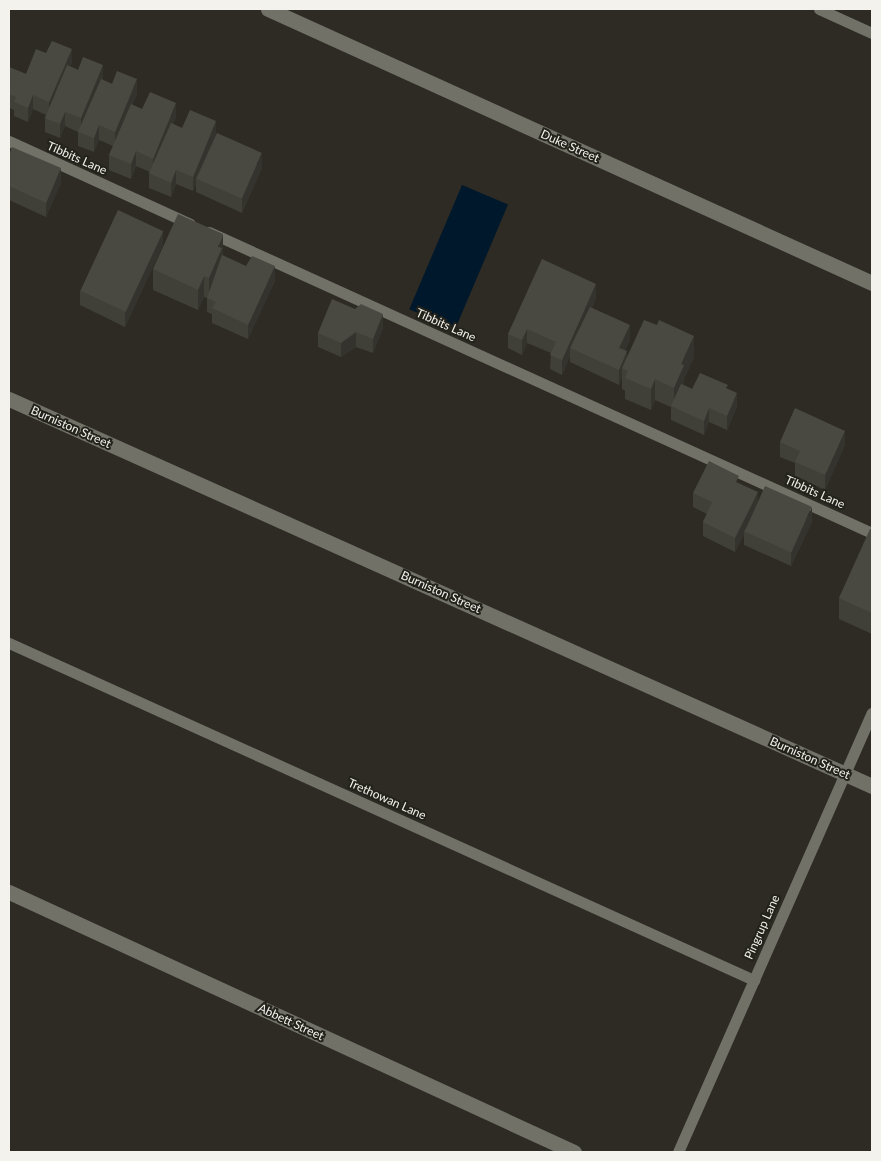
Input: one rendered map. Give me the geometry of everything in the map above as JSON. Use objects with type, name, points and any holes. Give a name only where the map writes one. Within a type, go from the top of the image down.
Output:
[{"type":"street","name":"Duke Street","points":[[268,9],[872,283]]},
{"type":"street","name":"Burniston Street","points":[[9,399],[872,786]]},
{"type":"street","name":"Abbett Street","points":[[9,892],[574,1152]]},
{"type":"lane","points":[[819,9],[872,33]]},
{"type":"lane","name":"Tibbits Lane","points":[[9,142],[872,534]]},
{"type":"lane","name":"Trethowan Lane","points":[[9,643],[754,980]]},
{"type":"lane","name":"Pingrup Lane","points":[[678,1152],[872,713]]},
{"type":"water","points":[[462,185],[508,205],[455,329],[409,309]]},
{"type":"building","points":[[52,41],[72,49],[49,102],[33,95],[28,108],[14,102],[16,97],[9,94],[9,67],[26,74],[36,49],[46,53]]},
{"type":"building","points":[[83,57],[103,65],[81,118],[65,112],[60,124],[45,118],[67,65],[78,70]]},
{"type":"building","points":[[117,71],[137,79],[115,132],[99,125],[94,138],[78,132],[101,79],[112,84]]},
{"type":"building","points":[[150,92],[176,103],[153,159],[136,151],[131,164],[109,155],[131,104],[142,109]]},
{"type":"building","points":[[190,110],[216,121],[193,177],[176,170],[171,183],[149,173],[171,123],[182,128]]},
{"type":"building","points":[[217,133],[262,153],[241,199],[197,179]]},
{"type":"building","points":[[12,147],[61,168],[46,203],[9,186],[9,155]]},
{"type":"building","points":[[118,210],[163,231],[126,312],[80,291]]},
{"type":"building","points":[[178,214],[223,234],[218,247],[222,248],[209,278],[204,276],[198,290],[153,269]]},
{"type":"building","points":[[222,255],[246,266],[252,256],[275,266],[248,325],[212,308],[216,302],[207,298]]},
{"type":"building","points":[[542,259],[596,284],[562,360],[550,355],[556,342],[527,329],[522,340],[508,334]]},
{"type":"building","points":[[332,299],[355,309],[361,304],[383,314],[373,339],[356,332],[341,343],[318,333]]},
{"type":"building","points":[[590,307],[630,325],[619,348],[627,351],[619,370],[570,348]]},
{"type":"building","points":[[644,320],[657,325],[659,320],[694,336],[681,364],[684,365],[674,388],[655,379],[651,389],[625,378],[628,371],[622,368]]},
{"type":"building","points":[[700,373],[728,385],[726,388],[737,393],[727,416],[709,408],[704,421],[671,406],[681,384],[692,389]]},
{"type":"building","points":[[795,408],[845,431],[825,475],[795,462],[800,451],[780,442]]},
{"type":"building","points":[[709,461],[739,476],[736,482],[758,492],[735,538],[703,522],[712,502],[693,493]]},
{"type":"building","points":[[765,486],[812,507],[791,552],[745,532]]},
{"type":"building","points":[[870,529],[872,529],[872,613],[839,598]]}]
